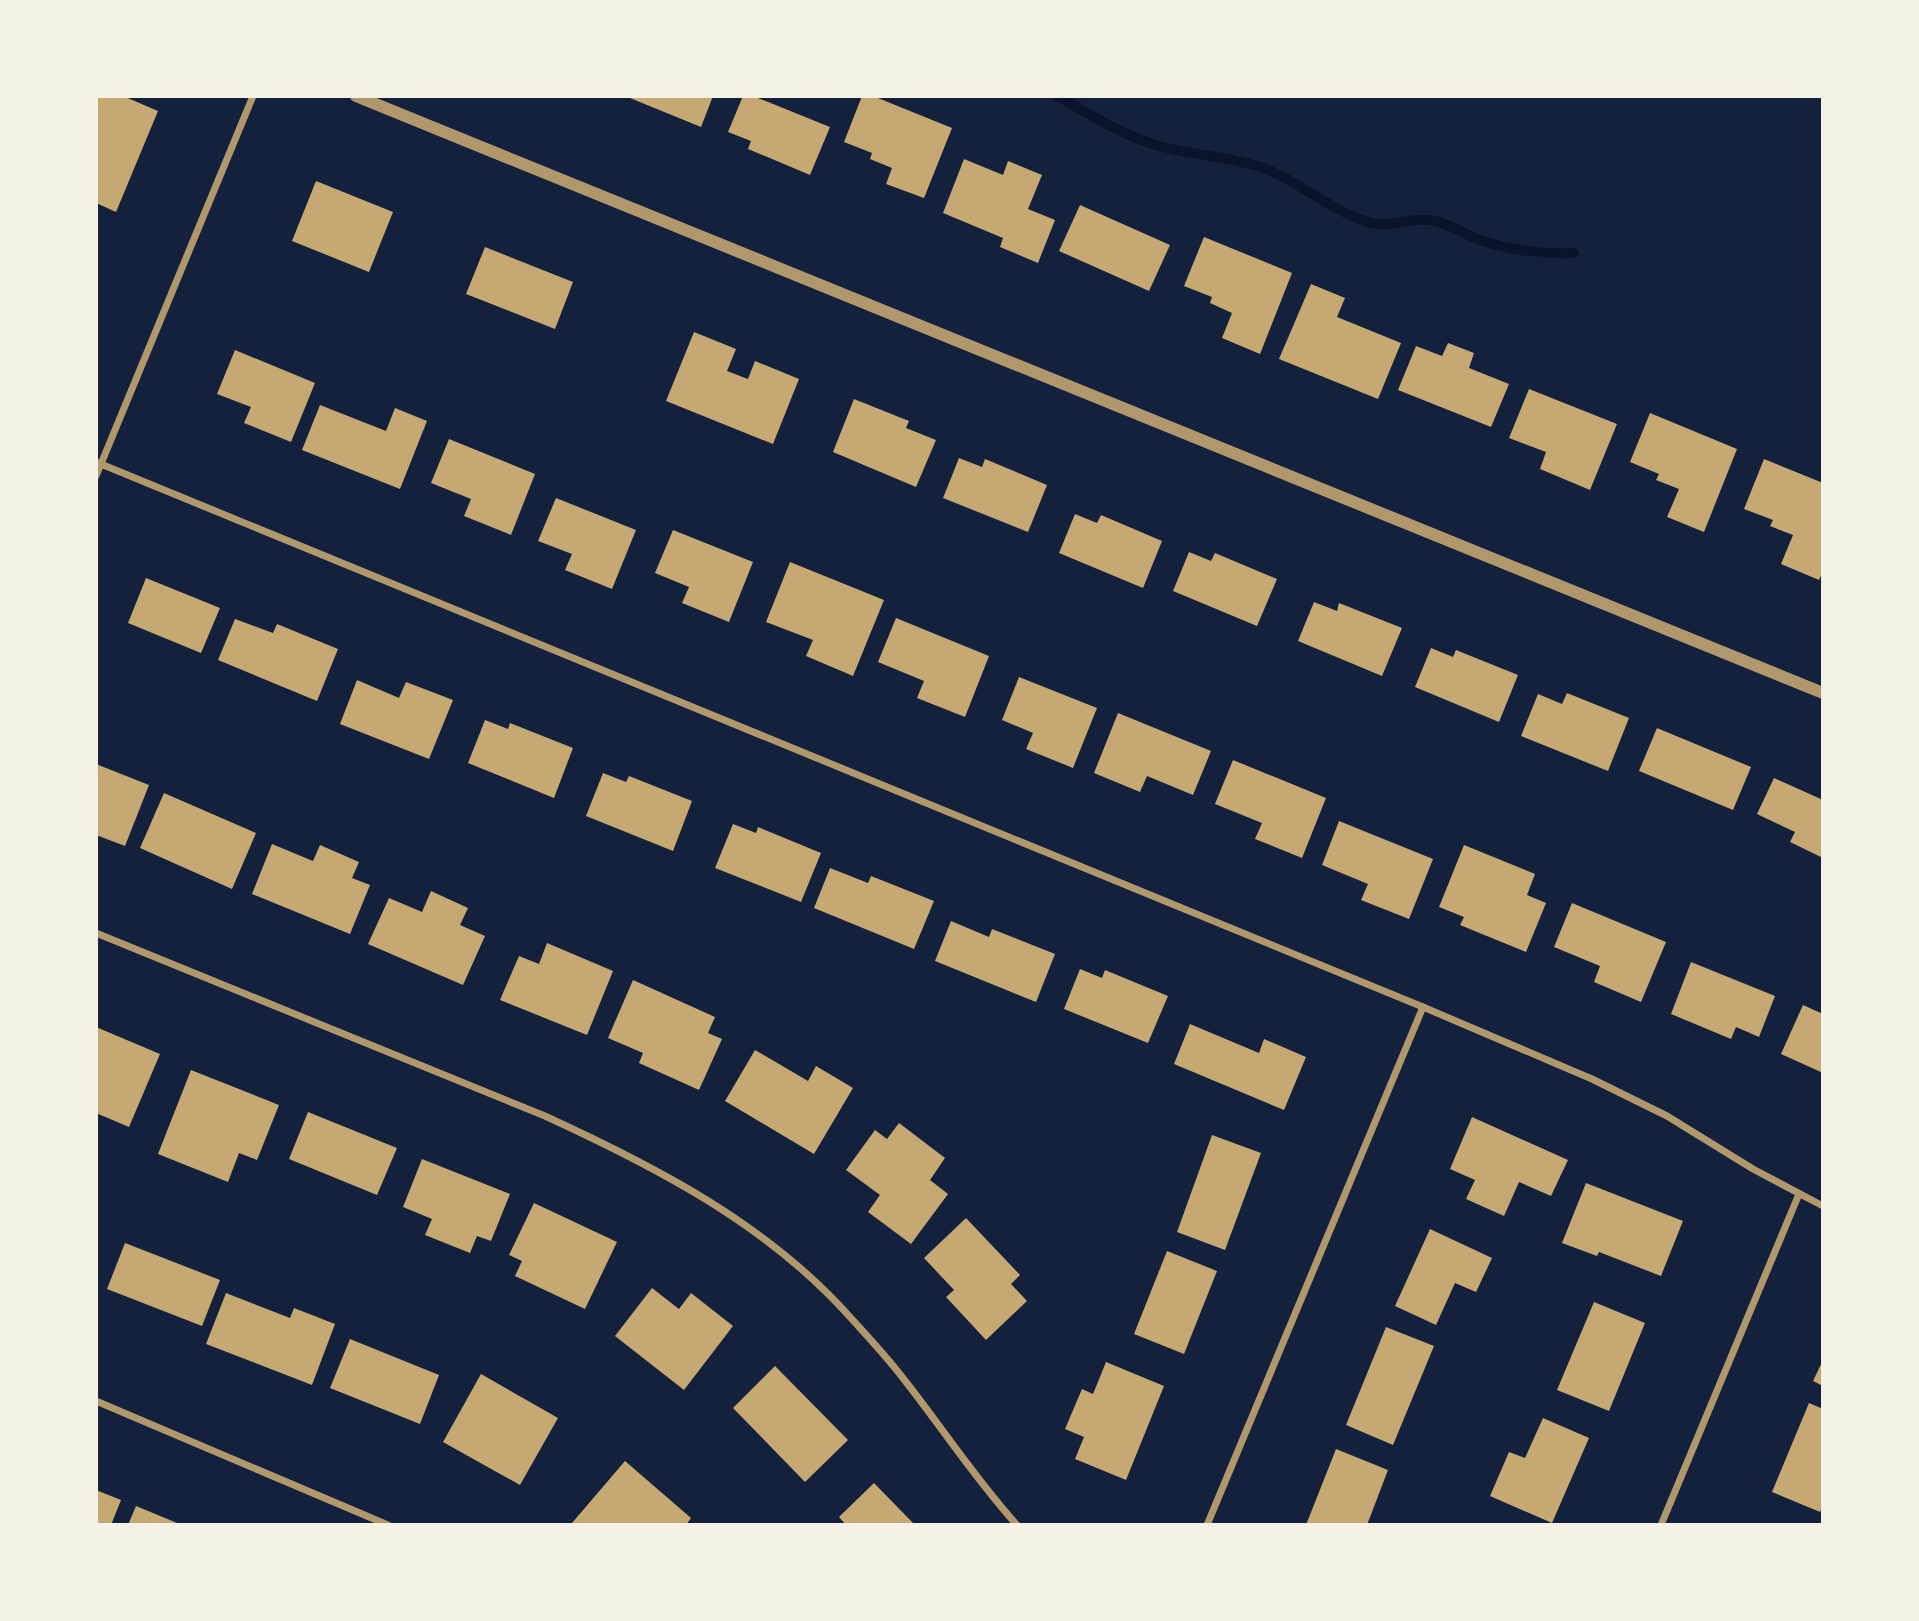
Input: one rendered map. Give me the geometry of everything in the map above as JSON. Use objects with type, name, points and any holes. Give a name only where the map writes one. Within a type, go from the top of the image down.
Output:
[{"type":"street","points":[[96,476],[99,463],[253,96]]},
{"type":"street","points":[[356,96],[1823,693]]},
{"type":"street","points":[[99,463],[1423,1007],[1592,1079],[1667,1116],[1823,1206]]},
{"type":"street","points":[[96,933],[545,1116],[628,1155],[694,1191],[775,1248],[848,1314],[904,1379],[988,1491],[1017,1525]]},
{"type":"street","points":[[1207,1525],[1423,1007]]},
{"type":"street","points":[[1661,1525],[1799,1194]]},
{"type":"street","points":[[96,1401],[388,1525]]},
{"type":"building","points":[[99,96],[123,96],[158,111],[116,212],[96,203],[96,104]]},
{"type":"building","points":[[625,96],[713,96],[701,127]]},
{"type":"building","points":[[743,96],[753,96],[830,127],[810,175],[748,149],[751,141],[728,132]]},
{"type":"building","points":[[862,96],[873,96],[952,128],[924,198],[886,184],[892,168],[870,159],[872,153],[844,142]]},
{"type":"building","points":[[964,159],[1003,175],[1008,161],[1042,175],[1028,209],[1055,220],[1038,263],[1000,247],[1003,238],[943,213]]},
{"type":"building","points":[[316,181],[393,212],[369,272],[292,241]]},
{"type":"building","points":[[1080,205],[1170,245],[1149,291],[1059,251]]},
{"type":"building","points":[[1204,237],[1292,273],[1260,354],[1222,338],[1232,313],[1210,303],[1212,297],[1184,286]]},
{"type":"building","points":[[485,247],[573,282],[555,329],[466,294]]},
{"type":"building","points":[[1311,284],[1345,298],[1337,317],[1401,343],[1378,399],[1279,359]]},
{"type":"building","points":[[694,332],[736,349],[727,371],[748,379],[755,361],[799,379],[773,444],[666,401]]},
{"type":"building","points":[[1448,343],[1474,353],[1469,368],[1509,384],[1491,427],[1398,390],[1416,346],[1442,356]]},
{"type":"building","points":[[235,350],[315,383],[291,442],[244,423],[251,407],[217,394]]},
{"type":"building","points":[[1529,389],[1617,424],[1590,490],[1540,469],[1546,452],[1509,438]]},
{"type":"building","points":[[854,399],[909,421],[906,428],[936,440],[916,487],[833,452]]},
{"type":"building","points":[[320,405],[386,431],[395,408],[427,421],[400,489],[302,450]]},
{"type":"building","points":[[1650,413],[1737,449],[1704,532],[1667,517],[1679,489],[1656,480],[1659,474],[1630,462]]},
{"type":"building","points":[[449,439],[535,474],[511,535],[464,516],[471,499],[431,483]]},
{"type":"building","points":[[959,458],[982,467],[985,459],[1047,485],[1028,532],[943,498]]},
{"type":"building","points":[[1764,459],[1823,483],[1823,571],[1819,580],[1781,564],[1793,535],[1770,526],[1773,520],[1744,509]]},
{"type":"building","points":[[556,498],[636,530],[612,589],[565,570],[572,554],[538,541]]},
{"type":"building","points":[[1075,514],[1097,523],[1101,515],[1162,541],[1143,588],[1059,553]]},
{"type":"building","points":[[673,530],[753,562],[729,622],[682,603],[689,587],[655,573]]},
{"type":"building","points":[[1189,552],[1211,561],[1215,553],[1277,579],[1257,626],[1173,591]]},
{"type":"building","points":[[790,562],[884,600],[853,676],[806,656],[813,640],[766,622]]},
{"type":"building","points":[[146,578],[220,608],[201,653],[128,623]]},
{"type":"building","points":[[1314,602],[1337,611],[1339,603],[1402,628],[1382,676],[1298,641]]},
{"type":"building","points":[[896,618],[989,656],[965,717],[917,698],[924,681],[878,662]]},
{"type":"building","points":[[235,619],[273,633],[277,624],[338,649],[317,701],[218,660]]},
{"type":"building","points":[[1431,648],[1453,657],[1456,650],[1518,675],[1499,722],[1415,687]]},
{"type":"building","points":[[1019,677],[1097,708],[1073,768],[1026,749],[1033,733],[1002,720]]},
{"type":"building","points":[[357,680],[399,698],[406,682],[453,700],[429,759],[340,724]]},
{"type":"building","points":[[1567,693],[1629,718],[1608,771],[1521,736],[1538,694],[1562,704]]},
{"type":"building","points":[[1118,713],[1211,751],[1193,795],[1147,776],[1140,792],[1094,773]]},
{"type":"building","points":[[485,720],[508,729],[510,723],[573,748],[554,798],[468,763]]},
{"type":"building","points":[[1657,728],[1751,767],[1733,810],[1639,771]]},
{"type":"building","points":[[1233,760],[1326,798],[1302,858],[1255,839],[1262,823],[1215,804]]},
{"type":"building","points":[[96,764],[149,785],[125,846],[96,835]]},
{"type":"building","points":[[603,773],[626,782],[629,776],[692,801],[673,851],[586,816]]},
{"type":"building","points":[[1774,778],[1823,800],[1823,858],[1790,842],[1795,832],[1757,814]]},
{"type":"building","points":[[164,793],[256,833],[232,889],[140,848]]},
{"type":"building","points":[[1339,821],[1433,859],[1409,919],[1361,900],[1368,884],[1322,865]]},
{"type":"building","points":[[733,824],[756,833],[758,827],[821,853],[801,902],[715,868]]},
{"type":"building","points":[[272,844],[313,861],[320,845],[359,862],[352,878],[370,885],[350,934],[252,894]]},
{"type":"building","points":[[1464,845],[1535,874],[1527,895],[1546,903],[1526,952],[1460,925],[1464,917],[1439,907]]},
{"type":"building","points":[[830,868],[868,883],[871,876],[934,901],[914,949],[814,908]]},
{"type":"building","points":[[431,891],[468,908],[460,925],[485,936],[463,985],[368,944],[389,898],[422,912]]},
{"type":"building","points":[[1572,903],[1666,942],[1641,1002],[1594,982],[1600,966],[1554,947]]},
{"type":"building","points":[[951,921],[989,937],[992,929],[1055,954],[1036,1002],[935,961]]},
{"type":"building","points":[[547,943],[613,971],[587,1035],[500,1000],[519,956],[539,964]]},
{"type":"building","points":[[1691,962],[1775,996],[1759,1037],[1736,1027],[1731,1039],[1671,1014]]},
{"type":"building","points":[[1080,969],[1102,978],[1105,970],[1168,996],[1148,1043],[1064,1009]]},
{"type":"building","points":[[633,980],[715,1017],[708,1033],[722,1039],[699,1090],[639,1063],[643,1053],[608,1038]]},
{"type":"building","points":[[1803,1005],[1823,1014],[1823,1073],[1781,1054]]},
{"type":"building","points":[[1190,1024],[1259,1053],[1264,1039],[1306,1057],[1284,1110],[1174,1064]]},
{"type":"building","points":[[96,1027],[160,1054],[129,1127],[96,1113]]},
{"type":"building","points":[[755,1050],[808,1081],[816,1066],[853,1088],[814,1154],[725,1101]]},
{"type":"building","points":[[191,1070],[279,1105],[257,1160],[239,1153],[228,1182],[158,1154]]},
{"type":"building","points":[[308,1112],[397,1148],[377,1195],[289,1159]]},
{"type":"building","points":[[1472,1117],[1568,1160],[1551,1196],[1519,1182],[1504,1216],[1466,1199],[1475,1180],[1450,1169]]},
{"type":"building","points":[[899,1123],[945,1158],[930,1180],[948,1194],[911,1244],[868,1212],[880,1195],[846,1170],[875,1130],[887,1139]]},
{"type":"building","points":[[1212,1135],[1261,1153],[1225,1250],[1177,1232]]},
{"type":"building","points":[[422,1159],[510,1194],[491,1241],[477,1236],[470,1253],[425,1235],[432,1219],[403,1207]]},
{"type":"building","points":[[1586,1183],[1683,1221],[1661,1276],[1599,1252],[1597,1256],[1562,1243]]},
{"type":"building","points":[[534,1203],[617,1242],[585,1309],[515,1276],[522,1261],[509,1255]]},
{"type":"building","points":[[966,1218],[1020,1275],[1011,1284],[1027,1301],[986,1340],[946,1297],[954,1290],[924,1258]]},
{"type":"building","points":[[1430,1229],[1492,1258],[1476,1292],[1455,1283],[1436,1325],[1395,1306]]},
{"type":"building","points":[[125,1243],[220,1280],[202,1326],[107,1289]]},
{"type":"building","points":[[1167,1251],[1217,1271],[1184,1354],[1134,1334]]},
{"type":"building","points":[[652,1288],[679,1309],[691,1293],[733,1326],[684,1390],[615,1336]]},
{"type":"building","points":[[226,1293],[290,1318],[294,1308],[335,1324],[312,1385],[206,1344]]},
{"type":"building","points":[[1594,1302],[1645,1323],[1609,1411],[1557,1390]]},
{"type":"building","points":[[1386,1327],[1434,1346],[1393,1445],[1346,1425]]},
{"type":"building","points":[[350,1339],[439,1375],[420,1424],[330,1388]]},
{"type":"building","points":[[1823,1360],[1823,1386],[1813,1381]]},
{"type":"building","points":[[1106,1362],[1164,1386],[1126,1480],[1075,1459],[1084,1437],[1065,1429],[1082,1389],[1093,1394]]},
{"type":"building","points":[[775,1366],[848,1440],[805,1482],[733,1408]]},
{"type":"building","points":[[481,1374],[558,1418],[520,1485],[443,1442]]},
{"type":"building","points":[[1809,1403],[1823,1409],[1823,1505],[1820,1512],[1772,1492]]},
{"type":"building","points":[[1543,1418],[1589,1438],[1552,1523],[1490,1496],[1509,1452],[1525,1458]]},
{"type":"building","points":[[1336,1449],[1388,1470],[1367,1525],[1306,1525]]},
{"type":"building","points":[[625,1461],[691,1518],[686,1525],[572,1523]]},
{"type":"building","points":[[874,1483],[915,1525],[846,1525],[839,1517]]},
{"type":"building","points":[[96,1490],[121,1500],[111,1525],[96,1525]]},
{"type":"building","points":[[136,1506],[182,1525],[128,1525]]},
{"type":"waterway","points":[[1058,96],[1109,125],[1149,143],[1268,170],[1362,220],[1381,224],[1430,220],[1503,247],[1574,253]]}]
